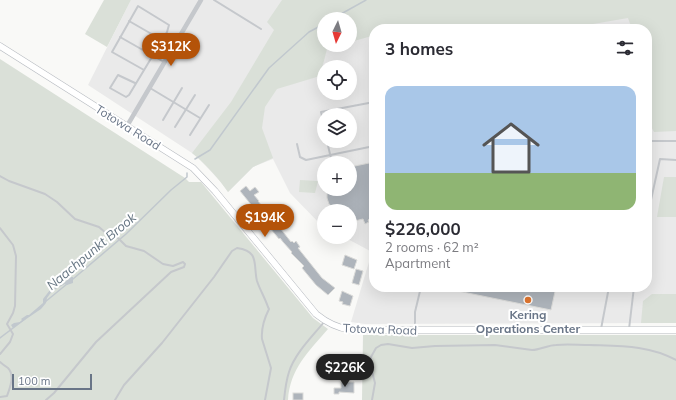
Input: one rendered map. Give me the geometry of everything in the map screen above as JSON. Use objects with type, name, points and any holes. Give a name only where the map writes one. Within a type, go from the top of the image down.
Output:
[{"type":"main road","name":"Totowa Road","points":[[0,46],[186,163],[199,174],[226,203],[316,314],[337,328],[351,330],[676,330]]},
{"type":"street","points":[[127,126],[201,0]]},
{"type":"lane","points":[[214,0],[261,30]]},
{"type":"lane","points":[[135,83],[118,75],[110,88],[126,97],[129,95],[167,32],[169,24],[138,6],[112,52],[144,70]]},
{"type":"lane","points":[[129,21],[162,40]]},
{"type":"lane","points":[[120,37],[165,62]]},
{"type":"lane","points":[[150,88],[200,118]]},
{"type":"lane","points":[[163,120],[182,88]]},
{"type":"lane","points":[[175,127],[195,95]]},
{"type":"lane","points":[[342,108],[369,103]]},
{"type":"lane","points":[[190,135],[209,105]]},
{"type":"lane","points":[[652,141],[676,141]]},
{"type":"lane","points":[[297,144],[300,157],[306,160],[369,147]]},
{"type":"lane","points":[[328,148],[330,155]]},
{"type":"lane","points":[[652,195],[660,159],[676,160]]},
{"type":"lane","points":[[0,176],[9,181],[45,194],[57,202],[75,219],[99,227],[107,234],[118,238],[130,247],[144,251],[166,265],[173,266],[183,262],[185,263],[182,268],[171,272],[96,342],[54,393],[46,400]]},
{"type":"lane","points":[[0,228],[13,245],[16,256],[15,306],[14,313],[7,324],[13,332],[10,342],[0,354]]},
{"type":"lane","points":[[115,400],[124,385],[162,343],[214,277],[232,251],[237,248],[246,250],[256,261],[257,281],[269,309],[264,318],[261,334],[271,368],[265,400]]},
{"type":"lane","points":[[416,330],[415,312],[420,292]]},
{"type":"lane","points":[[600,330],[609,292]]},
{"type":"lane","points":[[629,330],[633,292]]},
{"type":"lane","points":[[284,400],[289,370],[325,321]]},
{"type":"lane","points":[[372,400],[375,383],[371,367],[372,357],[376,348],[384,344],[408,348],[495,345],[532,350],[538,350],[556,345],[627,346],[650,349],[663,353],[676,360]]},
{"type":"lane","points":[[0,362],[10,371],[11,378],[7,396],[0,397]]},
{"type":"shaded area","points":[[104,0],[131,0],[107,47],[85,34]]},
{"type":"shaded area","points":[[131,0],[676,0],[676,323],[365,324],[351,322],[369,262],[369,292],[652,292],[652,24],[369,24],[369,250],[357,244],[357,204],[317,204],[317,221],[290,193],[273,159],[253,167],[228,192],[221,182],[199,159],[88,85]]},
{"type":"shaded area","points":[[282,0],[676,0],[676,131],[654,132],[652,128],[652,24],[630,24],[628,18],[593,24],[369,24],[369,37],[357,40],[357,12],[317,12],[317,52],[326,52],[324,60],[317,60],[317,77],[277,89],[265,107],[262,128],[273,158],[253,167],[228,192],[212,171],[192,153],[231,102],[274,30],[267,22]]},
{"type":"shaded area","points":[[0,59],[189,182],[201,182],[313,318],[328,329],[307,353],[296,370],[289,389],[288,400],[0,400]]},
{"type":"shaded area","points":[[664,177],[676,177],[676,217],[657,217]]},
{"type":"shaded area","points":[[300,180],[317,181],[315,193],[299,192]]},
{"type":"shaded area","points":[[70,277],[73,277],[73,283],[67,285],[65,284],[52,291],[41,309],[13,328],[11,325],[20,322],[22,320],[21,319],[29,315],[43,303],[43,299],[50,290],[63,284]]},
{"type":"shaded area","points":[[652,294],[676,294],[676,323],[641,323],[643,301]]},
{"type":"shaded area","points":[[363,335],[676,335],[676,400],[362,400]]},
{"type":"building","points":[[369,163],[369,222],[365,224],[363,219],[357,220],[357,204],[329,204],[327,196],[357,196],[357,166]]},
{"type":"building","points":[[246,186],[250,191],[255,187],[259,192],[254,195],[269,215],[273,212],[277,216],[273,219],[291,242],[292,241],[294,243],[296,241],[300,247],[298,248],[322,278],[335,288],[328,295],[316,285],[302,268],[304,266],[291,253],[292,252],[280,238],[279,239],[240,191]]},
{"type":"building","points":[[345,255],[357,260],[354,269],[342,265]]},
{"type":"building","points":[[356,269],[363,271],[359,285],[352,283]]},
{"type":"building","points":[[342,291],[353,296],[350,306],[342,304],[343,302],[339,301]]},
{"type":"building","name":"Kering Operations Center","points":[[463,292],[555,292],[551,310]]},
{"type":"building","points":[[341,382],[354,382],[354,393],[339,392],[339,394],[334,394],[334,388],[341,388]]},
{"type":"building","points":[[293,393],[303,393],[303,400],[293,400]]},
{"type":"waterway","name":"Naachpunkt Brook","points":[[345,12],[366,0]]},
{"type":"waterway","name":"Naachpunkt Brook","points":[[195,159],[210,150],[269,68],[309,32],[317,28]]},
{"type":"waterway","name":"Naachpunkt Brook","points":[[73,279],[126,234],[171,190],[187,177],[187,173]]},
{"type":"waterway","name":"Naachpunkt Brook","points":[[45,302],[67,284]]},
{"type":"waterway","name":"Naachpunkt Brook","points":[[0,338],[25,319]]},
{"type":"place","name":"Kering Operations Center","points":[[528,300]]}]
